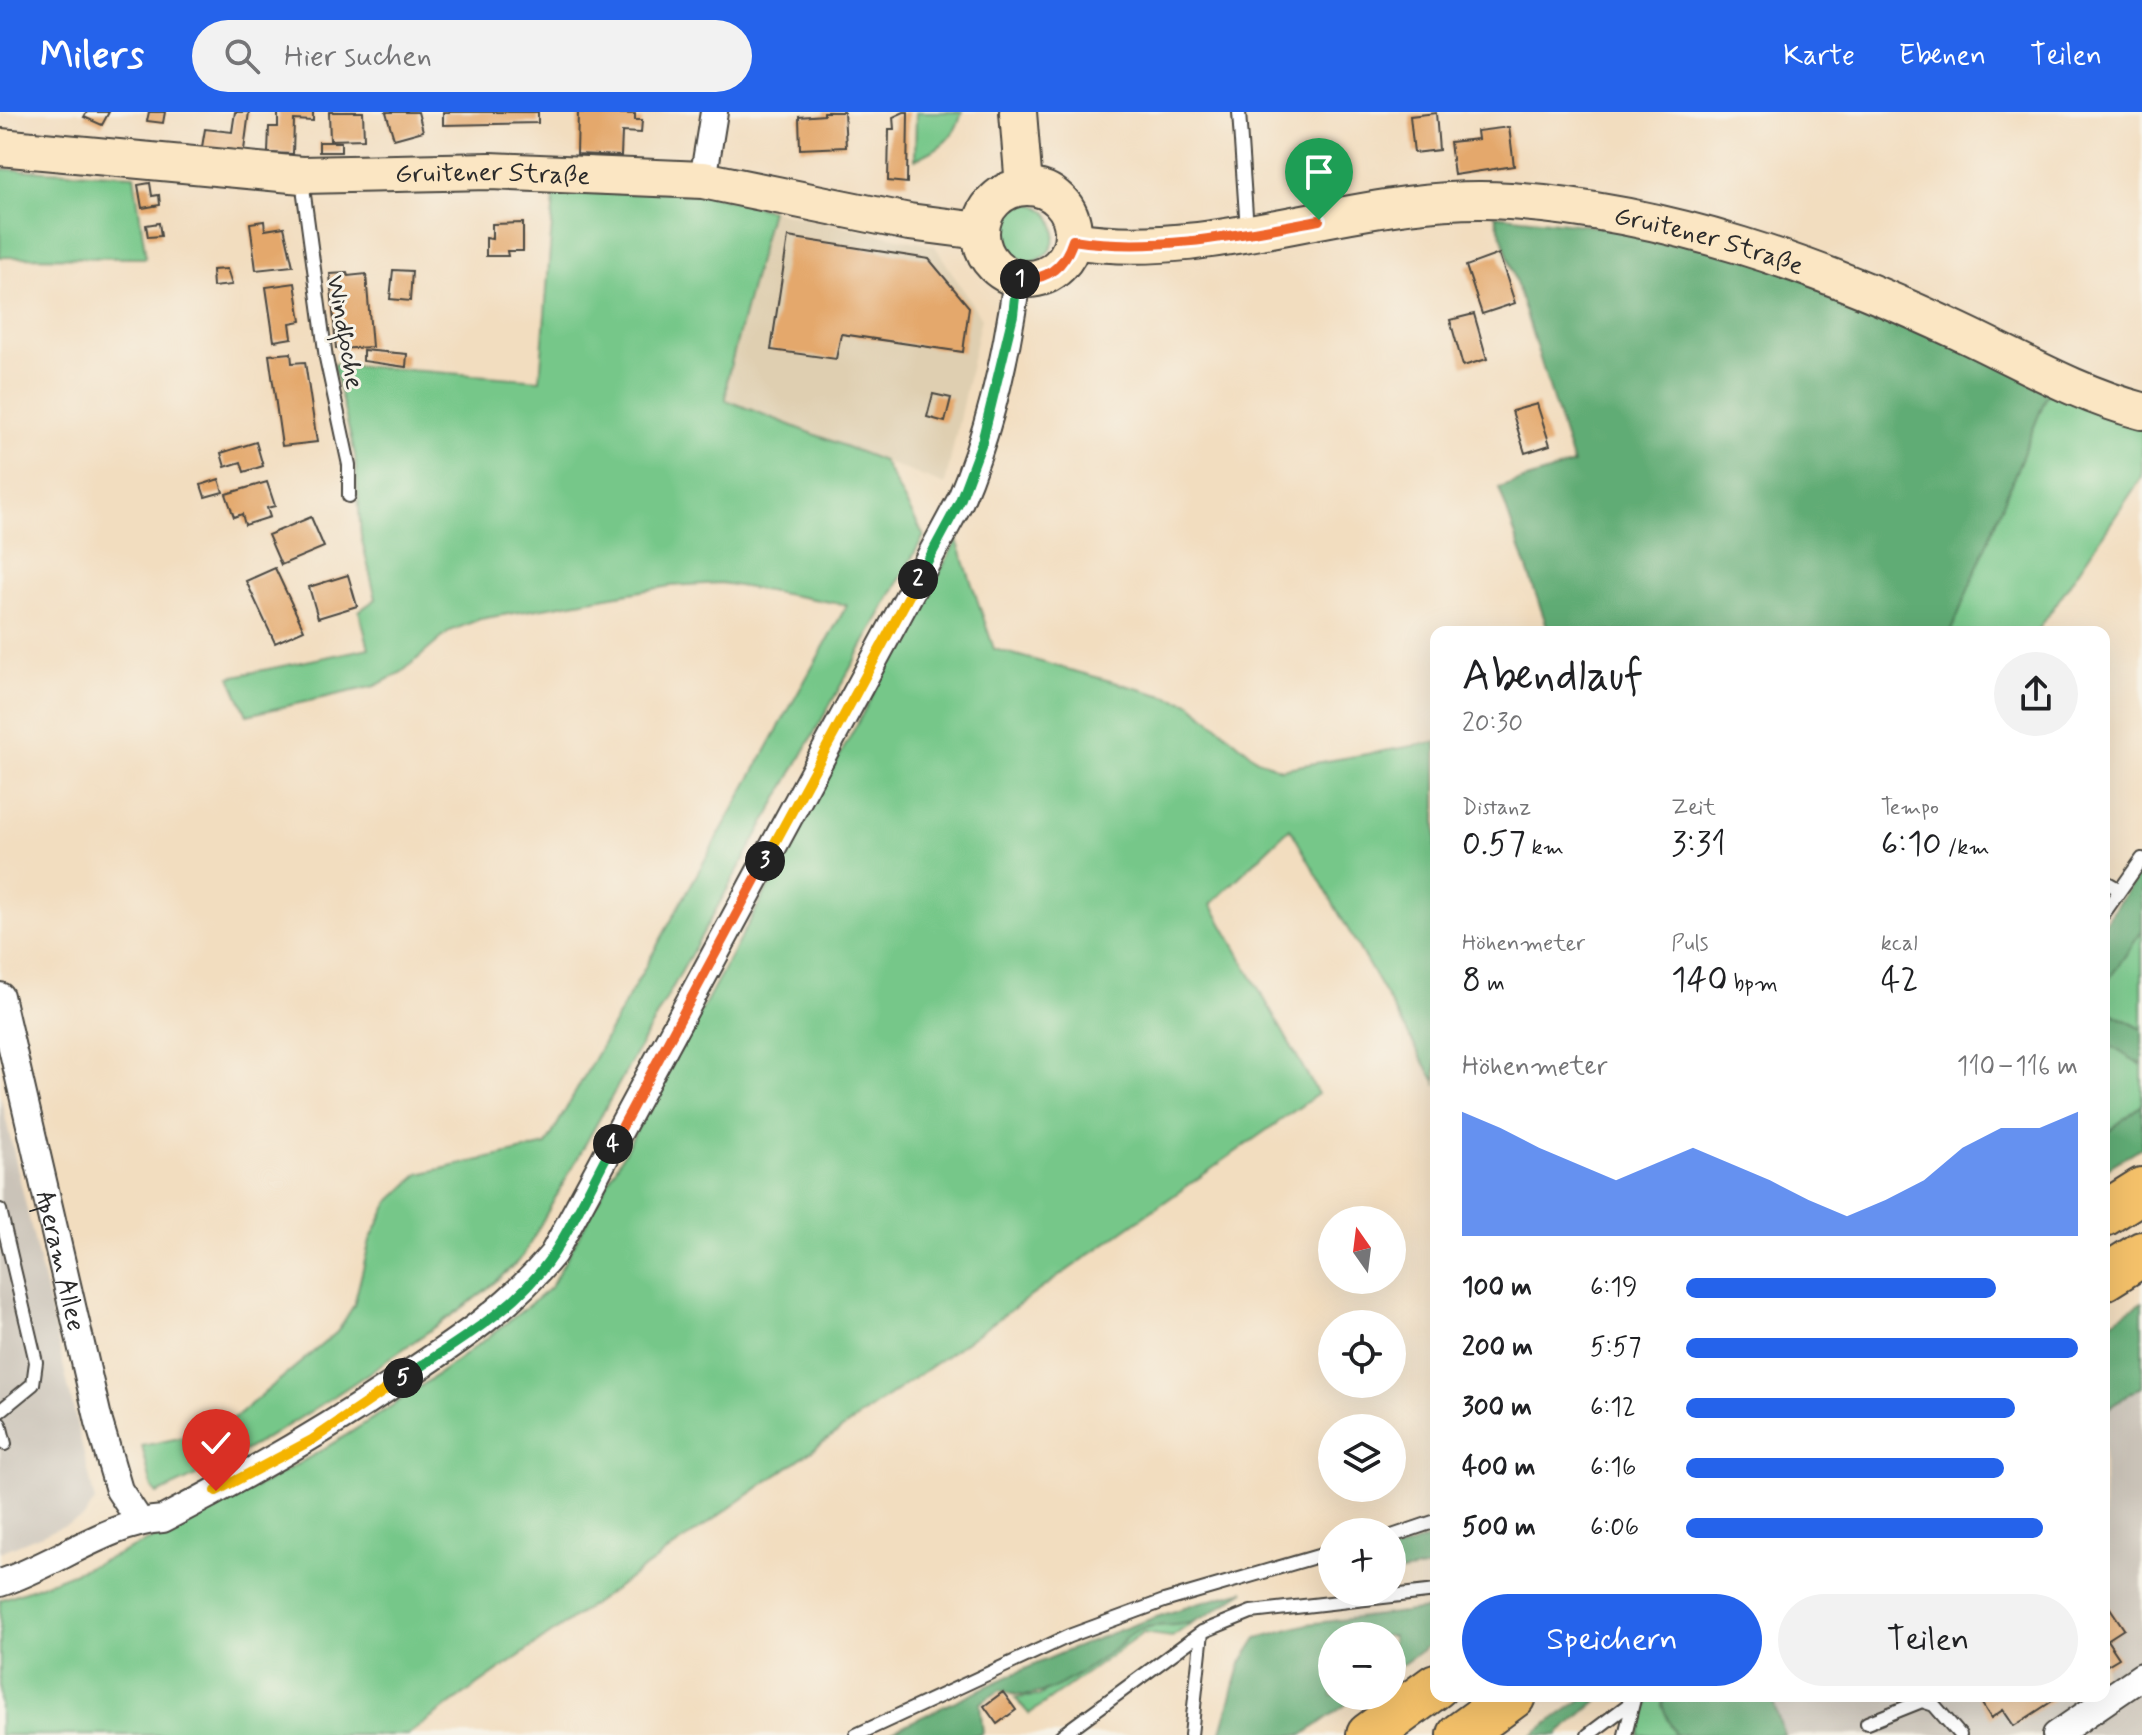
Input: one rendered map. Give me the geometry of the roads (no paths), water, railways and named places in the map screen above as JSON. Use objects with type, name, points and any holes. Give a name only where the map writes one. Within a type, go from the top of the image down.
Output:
[{"type":"highway","points":[[2110,1210],[2142,1190]]},
{"type":"highway","points":[[2110,1274],[2142,1254]]},
{"type":"highway","points":[[1369,1735],[1430,1690]]},
{"type":"highway","points":[[1460,1735],[1505,1702]]},
{"type":"main road","points":[[1018,112],[1024,187]]},
{"type":"main road","name":"Gruitener Straße","points":[[0,147],[302,175],[490,171],[703,180],[909,222],[980,231]]},
{"type":"main road","points":[[1024,187],[1047,192],[1062,203],[1071,219],[1073,240],[1063,262],[1050,274],[1029,280],[1017,279],[992,264],[983,249],[980,231],[985,213],[996,199],[1024,187]]},
{"type":"main road","name":"Gruitener Straße","points":[[1073,240],[1105,245],[1139,244],[1248,233],[1423,203],[1509,201],[1660,223],[1766,253],[1861,288],[2050,377],[2142,411]]},
{"type":"street","points":[[703,180],[714,112]]},
{"type":"street","points":[[0,1583],[31,1573],[139,1520],[163,1519],[312,1440],[489,1320],[523,1290],[553,1254],[960,501],[982,442],[1013,315],[1017,279]]},
{"type":"street","name":"Aperam Allee","points":[[0,996],[99,1422],[119,1490],[139,1520]]},
{"type":"street","points":[[2110,1698],[2142,1676]]},
{"type":"street","points":[[2056,1735],[2104,1702]]},
{"type":"lane","points":[[1239,112],[1248,233]]},
{"type":"lane","name":"Windfoche","points":[[302,175],[324,343],[349,465],[349,496]]},
{"type":"lane","points":[[2110,904],[2142,859]]},
{"type":"lane","points":[[2110,884],[2120,890]]},
{"type":"lane","points":[[0,1210],[36,1362],[33,1384],[0,1411]]},
{"type":"lane","points":[[0,1424],[5,1444]]},
{"type":"lane","points":[[1406,1531],[1430,1523]]},
{"type":"lane","points":[[856,1735],[1069,1636],[1164,1601],[1318,1556]]},
{"type":"lane","points":[[1062,1735],[1202,1632],[1251,1612],[1430,1592]]},
{"type":"lane","points":[[1191,1735],[1202,1632]]},
{"type":"lane","points":[[1588,1735],[1630,1702]]},
{"type":"lane","points":[[1625,1735],[1633,1702]]},
{"type":"lane","points":[[1867,1723],[1920,1702]]},
{"type":"lane","points":[[1925,1702],[1934,1705],[1960,1735]]}]
